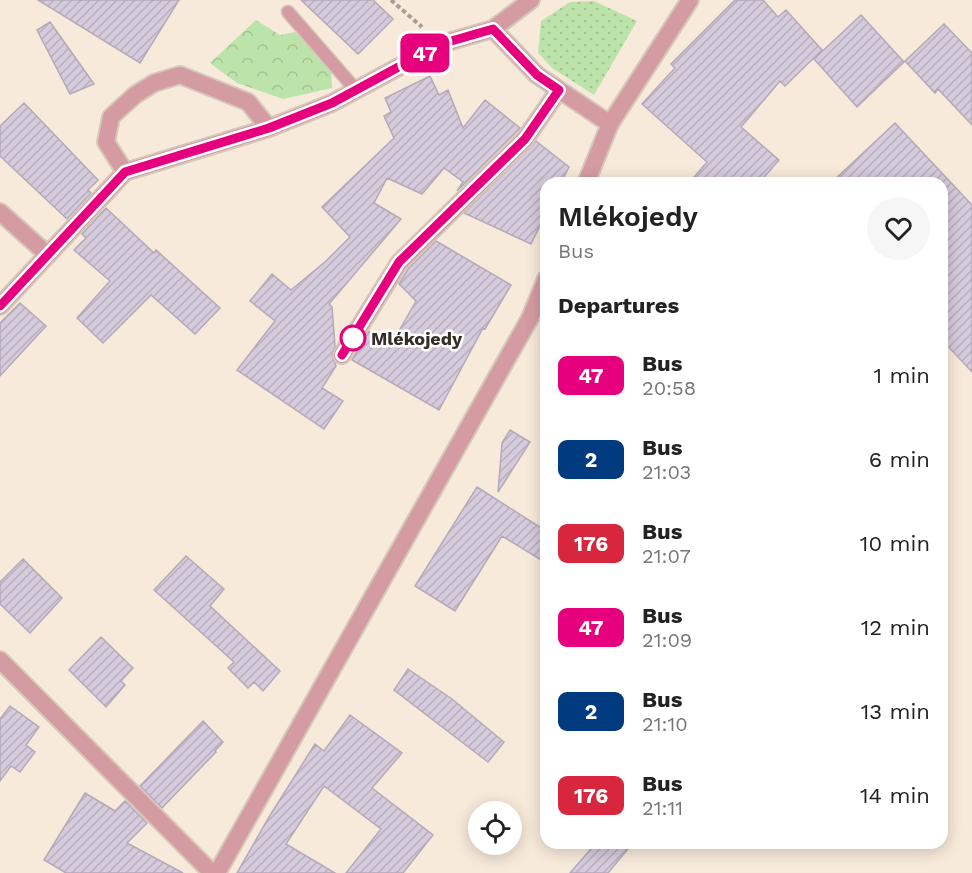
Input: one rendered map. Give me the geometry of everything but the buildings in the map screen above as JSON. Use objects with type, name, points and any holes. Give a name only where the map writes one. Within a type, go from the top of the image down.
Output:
[{"type":"street","points":[[0,306],[125,172],[269,128],[332,103],[441,44],[493,29],[531,0]]},
{"type":"street","points":[[588,177],[610,124],[686,1]]},
{"type":"street","points":[[493,29],[537,75],[610,124]]},
{"type":"street","points":[[125,172],[106,142],[111,117],[135,95],[154,83],[180,75],[248,102],[269,128]]},
{"type":"street","points":[[342,355],[399,262],[525,139],[559,90]]},
{"type":"street","points":[[0,212],[48,255]]},
{"type":"street","points":[[217,873],[530,318],[540,294]]},
{"type":"street","points":[[0,660],[212,873]]},
{"type":"lane","points":[[288,12],[356,90]]},
{"type":"path","points":[[391,0],[441,44]]},
{"type":"green space","points":[[594,1],[637,21],[594,95],[552,68],[538,53],[541,21],[570,2]]},
{"type":"green space","points":[[256,20],[280,35],[295,32],[331,70],[332,88],[283,99],[237,83],[210,63]]},
{"type":"bus line","name":"47","points":[[0,306],[125,172],[269,128],[332,103],[441,44],[493,29],[537,75],[559,90],[525,139],[399,262],[342,355]]},
{"type":"place","name":"Mlékojedy","points":[[353,338]]}]
